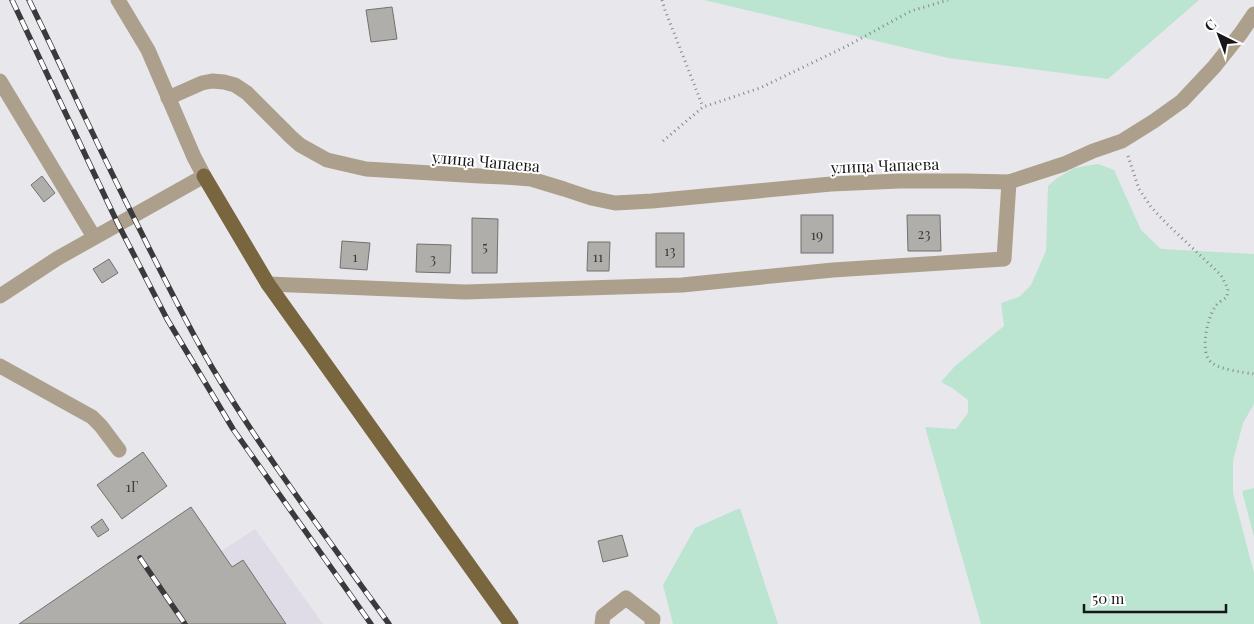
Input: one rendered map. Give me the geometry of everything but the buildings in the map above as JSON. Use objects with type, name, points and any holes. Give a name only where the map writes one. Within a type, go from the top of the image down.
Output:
[{"type":"main road","points":[[204,176],[268,284],[511,624]]},
{"type":"street","points":[[0,296],[58,258],[204,176],[148,50],[118,0]]},
{"type":"street","name":"улица Чапаева","points":[[168,98],[202,83],[212,81],[224,82],[235,85],[248,93],[295,141],[313,153],[343,165],[366,170],[531,179],[591,198],[614,203],[831,184],[900,181],[1009,182],[1064,164],[1122,141],[1154,121],[1182,101],[1214,67],[1254,14]]},
{"type":"street","points":[[0,81],[94,237]]},
{"type":"street","points":[[268,284],[474,292],[682,285],[833,270],[1004,259],[1009,182]]},
{"type":"street","points":[[0,366],[92,417],[119,450]]},
{"type":"street","points":[[602,624],[603,616],[626,598],[653,619],[652,624]]},
{"type":"path","points":[[662,0],[703,107]]},
{"type":"path","points":[[663,141],[703,107],[760,88],[847,46],[911,11],[948,0]]},
{"type":"path","points":[[1122,141],[1140,189],[1151,207],[1221,275],[1228,289],[1227,297],[1215,306],[1208,322],[1205,339],[1206,352],[1211,362],[1225,368],[1254,374]]},
{"type":"shaded area","points":[[191,507],[221,551],[255,529],[323,624],[19,624]]},
{"type":"green space","points":[[704,0],[1199,0],[1108,79],[948,58]]},
{"type":"green space","points":[[1098,164],[1114,170],[1141,230],[1161,249],[1254,254],[1254,404],[1243,423],[1233,461],[1233,493],[1254,573],[1254,624],[981,624],[925,427],[956,429],[968,413],[968,400],[941,382],[955,366],[1004,326],[1001,303],[1019,297],[1031,285],[1046,251],[1048,186],[1074,168]]},
{"type":"green space","points":[[1254,488],[1254,537],[1242,491]]},
{"type":"green space","points":[[740,508],[778,624],[673,624],[663,585],[695,528]]},
{"type":"railway","points":[[12,0],[118,224],[167,319],[233,429],[371,624]]},
{"type":"railway","points":[[29,0],[125,200],[193,334],[213,369],[276,467],[389,624]]},
{"type":"railway","points":[[140,558],[185,624]]}]
